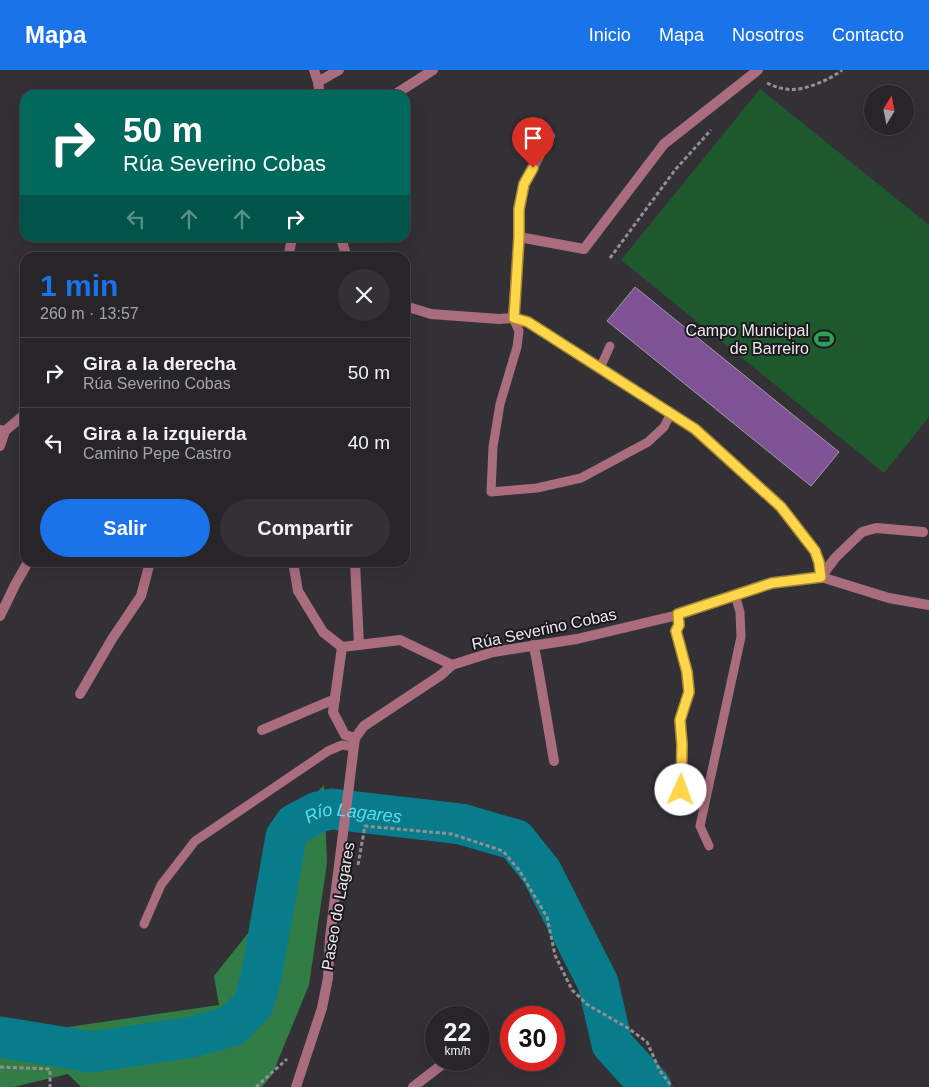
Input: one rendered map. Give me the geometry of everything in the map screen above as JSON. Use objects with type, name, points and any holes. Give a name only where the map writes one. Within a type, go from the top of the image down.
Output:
[{"type":"street","points":[[314,70],[319,90]]},
{"type":"street","points":[[318,82],[339,70]]},
{"type":"street","points":[[402,90],[433,70]]},
{"type":"street","points":[[519,237],[584,250],[664,144],[758,70]]},
{"type":"street","points":[[514,318],[519,209],[524,184],[550,136]]},
{"type":"street","points":[[410,308],[431,314],[499,319],[514,318],[528,322],[671,413],[695,429],[781,507],[815,551],[821,577]]},
{"type":"street","points":[[0,446],[2,430],[20,417]]},
{"type":"street","points":[[821,577],[835,558],[862,532],[876,528],[923,532]]},
{"type":"street","points":[[0,616],[14,585],[25,567]]},
{"type":"street","points":[[80,694],[112,639],[141,596],[149,567]]},
{"type":"street","points":[[294,567],[298,591],[323,632],[342,647],[400,640],[452,665]]},
{"type":"street","points":[[355,567],[359,645]]},
{"type":"street","name":"Rúa Severino Cobas","points":[[355,743],[364,726],[441,675],[452,665],[493,652],[577,638],[678,614],[772,583],[821,577],[889,598],[929,605]]},
{"type":"street","points":[[678,614],[679,625],[676,631],[687,672],[689,692],[680,720],[682,745],[681,790]]},
{"type":"street","points":[[533,645],[554,762]]},
{"type":"street","points":[[296,1087],[322,1008],[328,978],[330,937],[355,743],[346,735],[333,712],[342,647]]},
{"type":"street","points":[[262,730],[335,699]]},
{"type":"street","points":[[413,1087],[434,1071]]},
{"type":"lane","points":[[514,318],[519,331],[517,347],[500,404],[493,448],[491,492],[537,488],[581,478],[648,442],[664,427],[671,413]]},
{"type":"lane","points":[[600,368],[610,346]]},
{"type":"lane","points":[[710,846],[700,826],[741,637],[740,612],[734,595]]},
{"type":"lane","points":[[144,924],[161,885],[195,841],[328,751],[342,745],[355,743]]},
{"type":"path","points":[[765,82],[787,90],[796,90],[825,81],[834,77],[842,70]]},
{"type":"path","points":[[610,258],[675,170],[714,127]]},
{"type":"path","name":"Paseo do Lagares","points":[[357,870],[365,826],[452,834],[503,851],[518,870],[547,917],[554,955],[572,990],[588,1006],[628,1028],[647,1042],[660,1071],[672,1087]]},
{"type":"path","points":[[256,1087],[286,1059],[306,1058]]},
{"type":"path","points":[[0,1067],[50,1069],[50,1087]]},
{"type":"green space","name":"Campo Municipal de Barreiro","points":[[760,89],[929,225],[929,417],[884,473],[621,260]]},
{"type":"green space","points":[[324,785],[327,863],[309,985],[272,1075],[262,1087],[81,1087],[68,1074],[13,1087],[0,1087],[0,1037],[219,1005],[214,976],[249,932],[269,843]]},
{"type":"building","points":[[635,287],[839,452],[811,486],[607,321]]},
{"type":"waterway","name":"Río Lagares","points":[[0,1037],[92,1052],[192,1037],[232,1026],[253,1005],[261,978],[286,837],[295,824],[318,812],[332,809],[461,824],[516,840],[541,871],[598,983],[612,1044],[651,1087]]},
{"type":"place","name":"Campo Municipal de Barreiro","points":[[824,339]]},
{"type":"route","points":[[533,168],[524,184],[519,209],[514,318],[528,322],[695,429],[781,507],[815,551],[819,562],[821,577],[772,583],[678,614],[679,625],[676,631],[687,672],[689,692],[680,720],[682,745],[681,790]]}]
